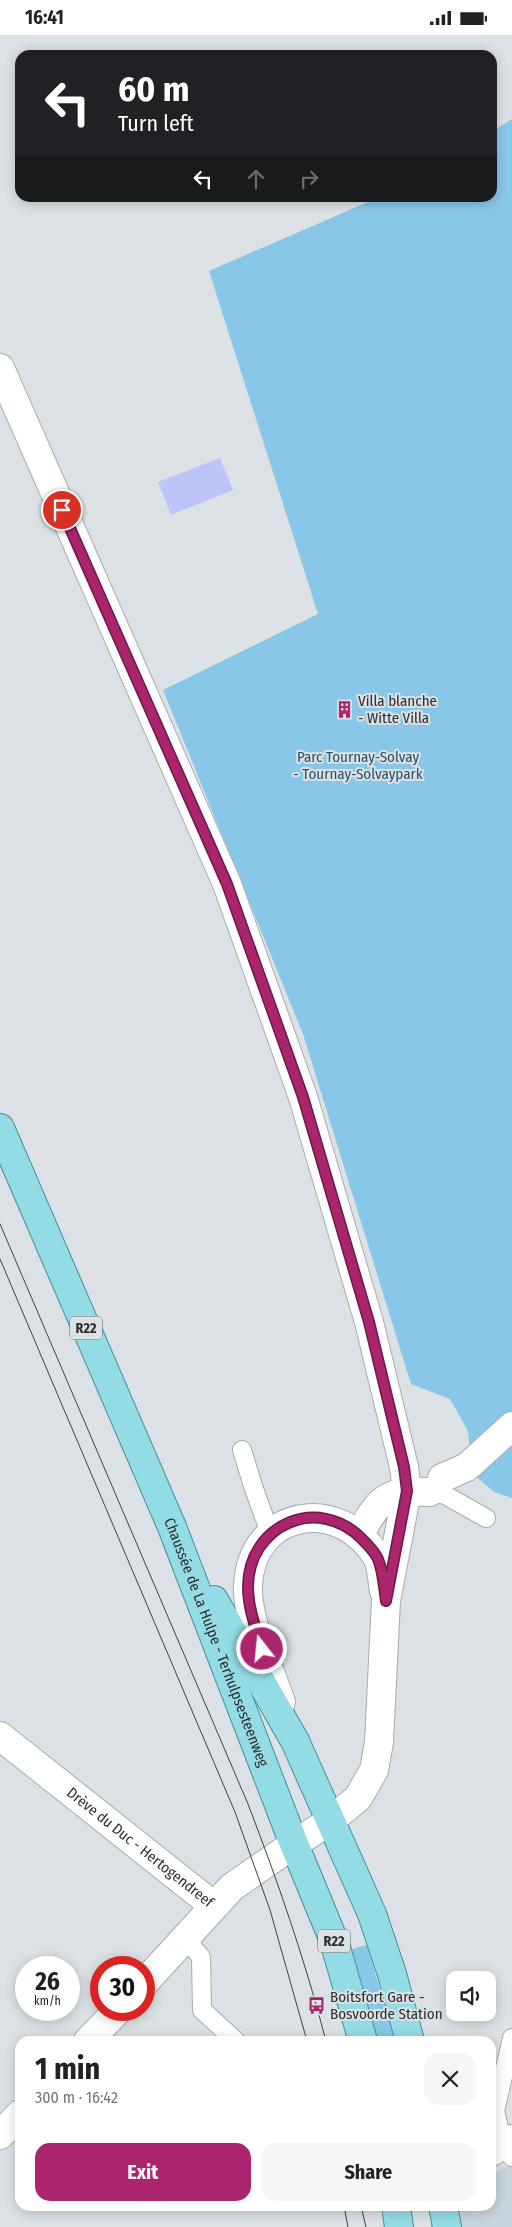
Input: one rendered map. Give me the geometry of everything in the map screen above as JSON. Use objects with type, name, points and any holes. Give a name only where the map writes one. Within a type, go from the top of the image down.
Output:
[{"type":"main road","name":"R22","points":[[0,1128],[172,1527]]},
{"type":"main road","name":"Chaussée de La Hulpe - Terhulpsesteenweg","points":[[172,1527],[295,1741],[372,1914],[392,1974],[409,2036]]},
{"type":"main road","name":"Chaussée de La Hulpe - Terhulpsesteenweg","points":[[172,1527],[294,1844],[334,1941],[362,2036]]},
{"type":"main road","points":[[397,2211],[399,2227]]},
{"type":"main road","points":[[444,2211],[447,2227]]},
{"type":"street","points":[[0,368],[230,893],[312,1125],[369,1322],[404,1467],[426,1487]]},
{"type":"street","points":[[359,1536],[368,1519],[386,1497],[426,1487],[467,1467],[506,1431]]},
{"type":"street","points":[[386,1601],[426,1487]]},
{"type":"street","points":[[295,1741],[262,1649],[249,1604],[248,1584],[252,1563],[260,1545],[270,1533],[290,1522],[313,1517],[329,1519],[350,1529],[359,1536],[378,1559],[386,1601],[379,1743],[374,1770],[358,1798],[330,1821]]},
{"type":"street","name":"Drève du Duc - Hertogendreef","points":[[0,1736],[214,1906],[240,1880],[330,1821]]},
{"type":"street","points":[[155,1971],[214,1906]]},
{"type":"street","points":[[93,2036],[107,2021]]},
{"type":"street","points":[[0,2135],[15,2119]]},
{"type":"lane","points":[[242,1449],[270,1533]]},
{"type":"lane","points":[[426,1487],[446,1495],[486,1518]]},
{"type":"lane","points":[[185,1938],[202,1957],[202,2010],[231,2036]]},
{"type":"lane","points":[[496,2107],[512,2038]]},
{"type":"lane","points":[[496,2115],[504,2148]]},
{"type":"shaded area","points":[[220,458],[233,490],[171,515],[158,482]]},
{"type":"shaded area","points":[[512,2164],[512,2227],[455,2227],[452,2211],[496,2211],[496,2172]]},
{"type":"green space","name":"Parc Tournay-Solvay - Tournay-Solvaypark","points":[[512,119],[512,1498],[494,1492],[472,1473],[468,1431],[450,1399],[411,1384],[303,1034],[163,690],[318,614],[209,271],[368,202],[497,202],[497,128]]},
{"type":"green space","points":[[367,1945],[394,2036],[377,2036],[352,1949]]},
{"type":"tram line","points":[[0,1224],[248,1804],[290,1921],[325,2036]]},
{"type":"tram line","points":[[0,1259],[235,1812],[270,1910],[306,2036]]},
{"type":"tram line","points":[[345,2211],[348,2227]]},
{"type":"tram line","points":[[362,2211],[366,2227]]},
{"type":"place","name":"Villa blanche - Witte Villa","points":[[344,710]]},
{"type":"place","name":"Boitsfort Gare - Bosvoorde Station","points":[[316,2006]]},
{"type":"route","points":[[62,510],[227,884],[303,1097],[369,1322],[404,1467],[407,1491],[386,1601],[378,1559],[359,1536],[350,1529],[329,1519],[313,1517],[290,1522],[270,1533],[260,1545],[252,1563],[248,1584],[249,1604],[262,1649]]}]
